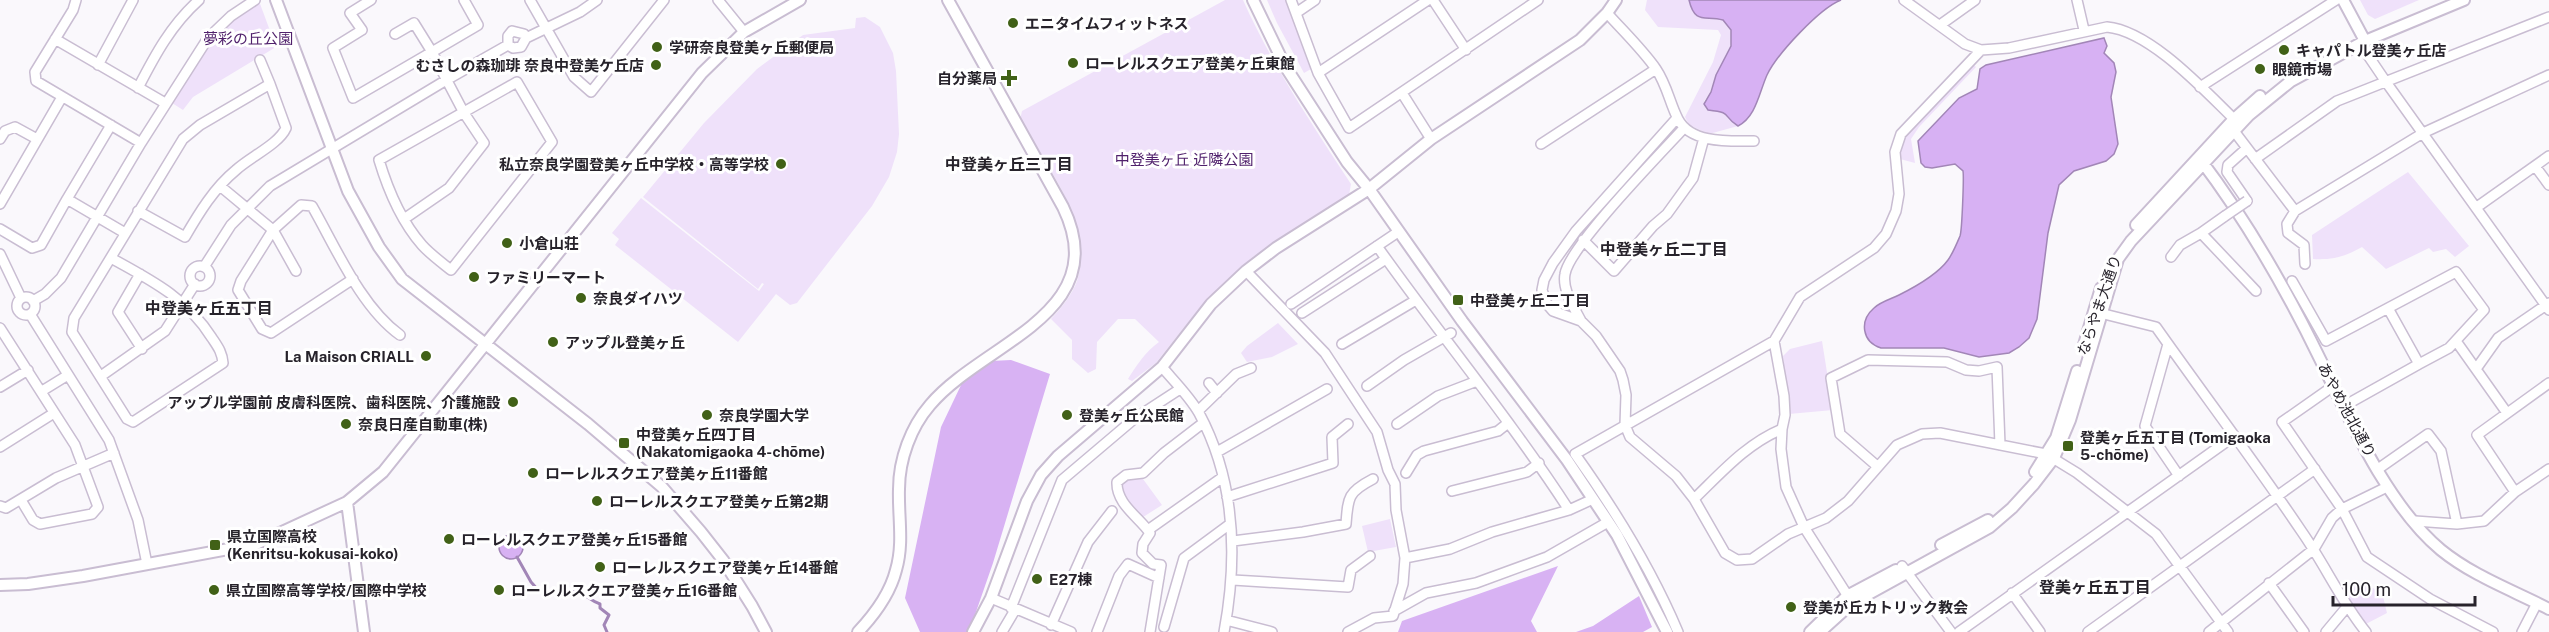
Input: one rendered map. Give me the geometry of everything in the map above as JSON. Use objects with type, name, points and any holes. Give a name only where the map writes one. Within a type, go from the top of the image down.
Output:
[{"type":"street","points":[[76,0],[73,10],[35,72],[36,81],[141,143]]},
{"type":"street","points":[[98,64],[133,0]]},
{"type":"street","points":[[138,88],[159,48],[178,21],[199,0]]},
{"type":"street","points":[[33,301],[45,294],[62,278],[165,103],[208,38],[231,16],[255,0]]},
{"type":"street","points":[[276,0],[348,191],[379,247],[402,279],[588,424],[662,487],[723,560],[766,632]]},
{"type":"street","points":[[371,0],[350,13],[362,30],[333,48],[353,98],[478,25],[464,0]]},
{"type":"street","points":[[530,0],[574,77],[591,92],[664,0]]},
{"type":"street","points":[[508,45],[518,48],[526,42],[526,38],[580,12],[597,0]]},
{"type":"street","points":[[718,0],[744,32]]},
{"type":"street","points":[[0,585],[28,584],[256,544],[348,502],[383,472],[702,74],[744,32],[800,0]]},
{"type":"street","points":[[858,632],[884,599],[896,571],[901,538],[900,472],[908,440],[920,419],[941,394],[1054,307],[1067,286],[1075,257],[1073,232],[1063,207],[948,0]]},
{"type":"street","points":[[1253,0],[1285,66],[1347,162],[1370,189],[1398,232],[1593,499],[1608,522],[1667,632]]},
{"type":"street","points":[[1292,0],[1318,73],[1349,128],[1538,0]]},
{"type":"street","points":[[1296,13],[1315,0]]},
{"type":"street","points":[[1318,73],[1428,0]]},
{"type":"street","points":[[1433,0],[1466,50]]},
{"type":"street","points":[[973,632],[991,598],[1027,501],[1041,475],[1058,456],[1162,367],[1211,304],[1246,271],[1276,248],[1370,189],[1431,139],[1580,40],[1607,14],[1616,0]]},
{"type":"street","points":[[1904,0],[1965,44],[1981,50],[2009,48],[2084,30],[2107,27],[2131,33],[2145,41],[2234,119],[2234,131],[2295,211]]},
{"type":"street","points":[[1940,26],[1975,0]]},
{"type":"street","points":[[2078,0],[2084,30]]},
{"type":"street","points":[[2200,87],[2336,0]]},
{"type":"street","points":[[2343,0],[2363,38],[2365,51],[2548,306],[2498,338],[2476,369]]},
{"type":"street","name":"ならやま大通り","points":[[1850,599],[1987,520],[2027,482],[2050,456],[2097,312],[2109,266],[2127,235],[2201,160],[2234,119],[2284,78],[2314,59],[2446,0]]},
{"type":"street","points":[[2201,160],[2266,99],[2291,81],[2363,38],[2464,0]]},
{"type":"street","points":[[1607,14],[1656,69],[1673,103],[1677,118],[1684,128],[1704,138],[1754,141]]},
{"type":"street","points":[[2255,159],[2337,101],[2549,17]]},
{"type":"street","points":[[395,34],[414,23],[448,79],[464,113],[484,143],[449,188],[404,219]]},
{"type":"street","points":[[508,45],[508,36],[512,31],[524,34],[526,38]]},
{"type":"street","points":[[55,39],[165,103]]},
{"type":"street","points":[[101,376],[165,331],[195,284],[191,280],[191,272],[195,267],[204,267],[231,225],[246,207],[289,173],[508,45]]},
{"type":"street","points":[[1678,632],[1647,566],[1575,454],[1774,341],[1800,297],[1867,254],[1886,234],[1894,219],[1898,202],[1895,152],[1898,140],[1981,50]]},
{"type":"street","points":[[138,211],[185,237],[220,186],[255,154],[282,137],[286,128],[260,60]]},
{"type":"street","points":[[1541,144],[1656,69]]},
{"type":"street","points":[[2305,264],[2304,245],[2288,233],[2288,224],[2295,211],[2423,134],[2549,75]]},
{"type":"street","points":[[517,82],[552,142],[451,270],[422,245],[404,219],[386,183],[379,160],[517,82]]},
{"type":"street","points":[[111,258],[184,303],[199,317],[222,353],[223,363],[133,422],[127,419],[72,332],[74,318],[183,139],[200,125],[270,84]]},
{"type":"street","points":[[1402,93],[1431,139]]},
{"type":"street","points":[[0,204],[62,97]]},
{"type":"street","points":[[1581,321],[1550,307],[1543,295],[1544,280],[1576,231],[1677,118]]},
{"type":"street","points":[[0,229],[32,248],[41,245],[111,125]]},
{"type":"street","points":[[0,140],[5,131],[15,127],[37,139]]},
{"type":"street","points":[[1684,128],[1583,240],[1566,266],[1564,280],[1581,321],[1596,336],[1620,371],[1626,395],[1624,425],[1630,437],[1676,476],[1694,499],[1721,550],[1737,560],[1757,557],[1780,539],[1826,518],[1841,507],[1897,445],[1922,434],[1940,433],[2050,456],[2129,511],[2156,534],[2228,632]]},
{"type":"street","points":[[1583,240],[1614,271],[1653,226],[1667,214],[1693,178],[1704,138]]},
{"type":"street","points":[[2171,257],[2180,245],[2201,234],[2247,201],[2227,172],[2228,165],[2247,148]]},
{"type":"street","points":[[2476,207],[2549,156]]},
{"type":"street","name":"あやめ池北通り","points":[[2201,160],[2235,206],[2277,277],[2332,387],[2387,487],[2440,549],[2474,573],[2549,609]]},
{"type":"street","points":[[2535,166],[2549,186]]},
{"type":"street","points":[[220,186],[273,230],[296,271]]},
{"type":"street","points":[[68,199],[126,233]]},
{"type":"street","points":[[353,279],[271,333],[262,329],[238,290],[241,281],[273,230],[301,205],[312,206],[353,279],[384,324],[400,335]]},
{"type":"street","points":[[1291,304],[1398,232]]},
{"type":"street","points":[[2201,234],[2256,291]]},
{"type":"street","points":[[1377,246],[1416,300],[1447,335],[1477,381],[1539,463],[1569,510]]},
{"type":"street","points":[[1,258],[21,298]]},
{"type":"street","points":[[1302,313],[1386,259]]},
{"type":"street","points":[[1246,271],[1325,353],[1377,432],[1388,470],[1395,484],[1396,510],[1405,558],[1403,584],[1393,616],[1374,618],[1348,632]]},
{"type":"street","points":[[2292,281],[2326,341],[2389,310],[2456,272],[2484,310],[2449,348],[2344,406]]},
{"type":"street","points":[[140,274],[118,312],[142,349]]},
{"type":"street","points":[[29,297],[33,301],[34,310],[30,314],[21,315],[17,311],[16,305],[21,298],[29,297]]},
{"type":"street","points":[[1342,344],[1416,300]]},
{"type":"street","points":[[2389,310],[2419,364]]},
{"type":"street","points":[[2097,312],[2156,327],[2233,437],[2277,495],[2314,549],[2346,608],[2366,632]]},
{"type":"street","points":[[30,314],[114,453],[138,520],[147,564]]},
{"type":"street","points":[[0,328],[75,446],[98,507],[92,514],[40,524],[33,520],[21,500]]},
{"type":"street","points":[[1367,386],[1404,360],[1447,335]]},
{"type":"street","points":[[1774,341],[1784,396],[1782,462],[1786,487],[1804,527],[1850,599]]},
{"type":"street","points":[[2456,341],[2506,413]]},
{"type":"street","points":[[2168,344],[2145,426],[2179,476]]},
{"type":"street","points":[[1877,466],[1840,434],[1831,378],[1868,360],[1947,362],[1966,370],[1979,371],[1996,367],[2000,445]]},
{"type":"street","points":[[1162,367],[1198,411],[1216,452],[1227,497],[1233,541],[1233,580],[1224,632]]},
{"type":"street","points":[[1198,411],[1236,374],[1251,368]]},
{"type":"street","points":[[0,387],[28,370]]},
{"type":"street","points":[[42,391],[68,375]]},
{"type":"street","points":[[1397,424],[1438,396],[1477,381]]},
{"type":"street","points":[[1209,383],[1217,393]]},
{"type":"street","points":[[2515,492],[2477,435],[2549,383]]},
{"type":"street","points":[[2332,387],[2282,422],[2342,509],[2367,556],[2430,599],[2493,632]]},
{"type":"street","points":[[1002,632],[1062,480],[1134,419],[1180,389]]},
{"type":"street","points":[[1216,452],[1327,389]]},
{"type":"street","points":[[0,447],[54,413]]},
{"type":"street","points":[[1150,632],[1161,565],[1153,564],[1142,553],[1143,544],[1150,533],[1121,500],[1117,491],[1118,482],[1126,475],[1143,473],[1164,453],[1203,423]]},
{"type":"street","points":[[1406,473],[1417,455],[1425,451],[1498,431],[1508,423]]},
{"type":"street","points":[[1227,497],[1333,463],[1332,437],[1348,424]]},
{"type":"street","points":[[1694,499],[1746,450],[1764,436],[1782,429]]},
{"type":"street","points":[[2378,469],[2428,434],[2441,451],[2457,524]]},
{"type":"street","points":[[1959,632],[2233,437]]},
{"type":"street","points":[[0,506],[6,508],[56,478],[114,453]]},
{"type":"street","points":[[1452,491],[1527,472],[1539,463]]},
{"type":"street","points":[[2088,632],[2315,469]]},
{"type":"street","points":[[2415,521],[2457,524],[2484,522],[2515,492],[2549,469]]},
{"type":"street","points":[[1148,530],[1222,477]]},
{"type":"street","points":[[1233,541],[1346,524],[1349,496],[1356,487],[1373,479]]},
{"type":"street","points":[[2208,632],[2314,549],[2332,518],[2342,509],[2387,487]]},
{"type":"street","points":[[1405,558],[1450,549],[1492,532],[1569,510],[1593,499]]},
{"type":"street","points":[[348,502],[364,632]]},
{"type":"street","points":[[1053,628],[1088,542],[1112,511]]},
{"type":"street","points":[[1394,611],[1426,594],[1476,583],[1547,557],[1608,522]]},
{"type":"street","points":[[1164,627],[1184,558],[1230,524]]},
{"type":"street","points":[[1233,580],[1348,586],[1351,570],[1370,556]]},
{"type":"street","points":[[1098,632],[1119,576],[1128,564],[1159,578]]},
{"type":"street","points":[[1904,569],[1951,632]]},
{"type":"street","points":[[2270,583],[2304,632]]},
{"type":"street","points":[[2012,593],[2040,632]]},
{"type":"street","points":[[991,598],[1053,628],[1071,632]]},
{"type":"street","points":[[1810,632],[1850,599]]},
{"type":"street","points":[[1820,632],[1850,599]]},
{"type":"street","points":[[2522,632],[2537,603]]},
{"type":"street","points":[[2326,632],[2346,608]]},
{"type":"street","points":[[1226,620],[1272,632]]},
{"type":"green space","name":"中登美ヶ丘 近隣公園","points":[[1225,0],[1243,0],[1254,24],[1307,117],[1351,184],[1349,195],[1253,257],[1199,309],[1156,363],[1132,381],[1128,379],[1134,369],[1159,342],[1135,319],[1118,319],[1097,342],[1096,369],[1088,373],[1072,359],[1072,340],[1051,319],[1069,296],[1077,281],[1081,260],[1074,218],[1054,176],[1020,120],[1022,111]]},
{"type":"green space","points":[[1267,0],[1288,0],[1311,69],[1304,73],[1277,23]]},
{"type":"green space","points":[[1647,0],[1689,0],[1698,17],[1720,19],[1731,28],[1730,48],[1704,101],[1706,109],[1721,110],[1738,126],[1709,134],[1689,125],[1685,117],[1713,62],[1721,35],[1718,30],[1658,27],[1645,10]]},
{"type":"green space","points":[[2360,0],[2419,0],[2375,19],[2368,15]]},
{"type":"green space","name":"夢彩の丘公園","points":[[259,1],[276,47],[193,97],[183,110],[172,103],[190,73],[219,34],[244,11]]},
{"type":"green space","name":"私立奈良学園登美ヶ丘中学校・高等学校","points":[[865,17],[880,27],[893,53],[896,71],[899,134],[897,152],[889,177],[872,206],[797,303],[790,305],[776,294],[738,342],[615,245],[619,239],[612,233],[641,198],[759,291],[764,284],[762,283],[758,289],[643,197],[704,123],[757,69],[803,35],[855,28],[856,18]]},
{"type":"green space","points":[[1974,65],[1976,67],[1919,127],[1911,139],[1915,163],[1900,159],[1901,146],[1907,135]]},
{"type":"green space","points":[[2408,172],[2469,246],[2455,257],[2446,249],[2433,252],[2429,248],[2386,269],[2362,247],[2338,257],[2313,259],[2312,235]]},
{"type":"green space","points":[[1278,323],[1298,344],[1272,357],[1247,362],[1241,353]]},
{"type":"green space","points":[[1822,341],[1833,410],[1789,414],[1783,356],[1790,349]]},
{"type":"green space","points":[[1134,476],[1143,479],[1162,505],[1140,519],[1127,503],[1122,489],[1122,484]]},
{"type":"green space","points":[[1390,519],[1396,547],[1368,552],[1362,526]]},
{"type":"green space","points":[[2354,580],[2382,592],[2387,613],[2364,625],[2339,591]]},
{"type":"shaded area","points":[[1689,0],[1841,0],[1811,22],[1780,56],[1767,75],[1753,111],[1738,126],[1724,113],[1708,110],[1704,104],[1731,46],[1731,30],[1723,20],[1698,16],[1691,8]]},
{"type":"shaded area","points":[[2104,38],[2107,46],[2104,53],[2114,63],[2116,72],[2111,97],[2118,144],[2114,154],[2106,161],[2074,171],[2059,185],[2048,233],[2037,319],[2029,338],[2009,353],[1979,357],[1944,348],[1881,348],[1875,345],[1866,336],[1865,331],[1869,313],[1879,304],[1912,288],[1938,271],[1950,257],[1960,236],[1963,171],[1955,164],[1925,167],[1921,163],[1918,141],[1959,98],[1977,89],[1980,69],[1986,65]]},
{"type":"shaded area","points":[[1011,360],[1050,374],[993,563],[969,632],[920,632],[905,598],[941,427],[962,383],[991,361]]},
{"type":"shaded area","points":[[511,535],[519,539],[523,547],[519,555],[511,559],[503,555],[499,547],[503,539]]},
{"type":"shaded area","points":[[1558,566],[1531,621],[1537,632],[1398,632],[1402,621]]},
{"type":"shaded area","points":[[1639,596],[1652,627],[1643,632],[1576,632],[1593,626]]},
{"type":"waterway","points":[[517,557],[531,582],[540,592],[575,591],[600,604],[600,608],[609,615],[604,625],[607,632]]},
{"type":"place","name":"エニタイムフィットネス","points":[[1013,23]]},
{"type":"place","name":"学研奈良登美ヶ丘郵便局","points":[[657,47]]},
{"type":"place","name":"キャパトル登美ヶ丘店","points":[[2284,50]]},
{"type":"place","name":"ローレルスクエア登美ヶ丘東館","points":[[1073,63]]},
{"type":"place","name":"むさしの森珈琲 奈良中登美ケ丘店","points":[[656,65]]},
{"type":"place","name":"眼鏡市場","points":[[2260,69]]},
{"type":"place","name":"自分薬局","points":[[1009,78]]},
{"type":"place","name":"私立奈良学園登美ヶ丘中学校・高等学校","points":[[781,164]]},
{"type":"place","name":"小倉山荘","points":[[507,243]]},
{"type":"place","name":"ファミリーマート","points":[[474,277]]},
{"type":"place","name":"奈良ダイハツ","points":[[581,298]]},
{"type":"place","name":"中登美ヶ丘二丁目","points":[[1458,300]]},
{"type":"place","name":"アップル登美ヶ丘","points":[[553,342]]},
{"type":"place","name":"La Maison CRIALL","points":[[426,356]]},
{"type":"place","name":"アップル学園前 皮膚科医院、歯科医院、介護施設","points":[[513,402]]},
{"type":"place","name":"奈良学園大学","points":[[707,415]]},
{"type":"place","name":"登美ヶ丘公民館","points":[[1067,415]]},
{"type":"place","name":"奈良日産自動車(株)","points":[[346,424]]},
{"type":"place","name":"中登美ヶ丘四丁目 (Nakatomigaoka 4-chōme)","points":[[624,443]]},
{"type":"place","name":"登美ヶ丘五丁目 (Tomigaoka 5-chōme)","points":[[2068,446]]},
{"type":"place","name":"ローレルスクエア登美ヶ丘11番館","points":[[533,473]]},
{"type":"place","name":"ローレルスクエア登美ヶ丘第2期","points":[[597,501]]},
{"type":"place","name":"ローレルスクエア登美ヶ丘15番館","points":[[449,539]]},
{"type":"place","name":"県立国際高校 (Kenritsu-kokusai-koko)","points":[[215,545]]},
{"type":"place","name":"ローレルスクエア登美ヶ丘14番館","points":[[600,567]]},
{"type":"place","name":"E27棟","points":[[1037,579]]},
{"type":"place","name":"県立国際高等学校/国際中学校","points":[[214,590]]},
{"type":"place","name":"ローレルスクエア登美ヶ丘16番館","points":[[499,590]]},
{"type":"place","name":"登美が丘カトリック教会","points":[[1791,607]]},
{"type":"district","name":"中登美ヶ丘三丁目","points":[[1009,164]]},
{"type":"district","name":"中登美ヶ丘二丁目","points":[[1664,249]]},
{"type":"district","name":"中登美ヶ丘五丁目","points":[[209,308]]},
{"type":"district","name":"登美ヶ丘五丁目","points":[[2095,587]]}]
